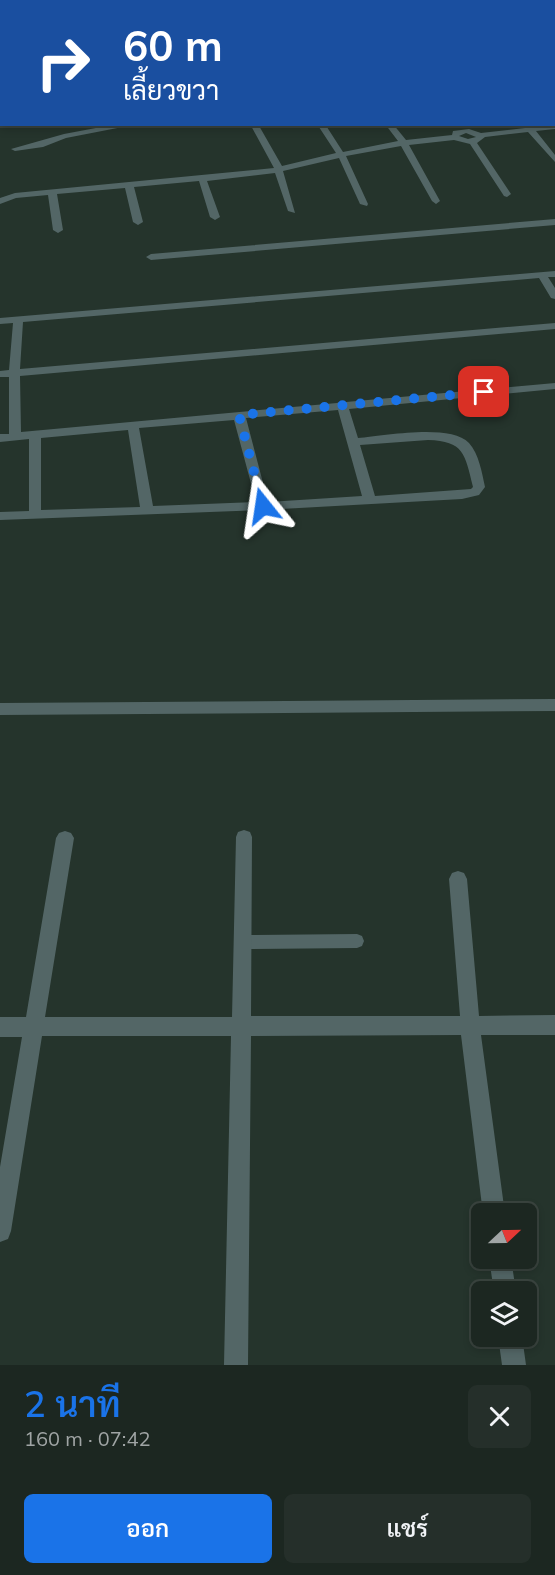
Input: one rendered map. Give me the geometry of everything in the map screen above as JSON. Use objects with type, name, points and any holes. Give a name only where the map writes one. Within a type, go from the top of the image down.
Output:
[{"type":"street","points":[[15,149],[40,145],[64,136],[122,126]]},
{"type":"street","points":[[255,126],[275,159],[292,211]]},
{"type":"street","points":[[322,126],[341,154],[364,204]]},
{"type":"street","points":[[391,126],[403,142],[436,201]]},
{"type":"street","points":[[0,201],[15,196],[279,170],[341,154],[458,131],[476,138],[529,127],[555,127]]},
{"type":"street","points":[[529,127],[555,160]]},
{"type":"street","points":[[476,138],[507,194]]},
{"type":"street","points":[[202,179],[215,217]]},
{"type":"street","points":[[129,185],[138,222]]},
{"type":"street","points":[[52,192],[58,230]]},
{"type":"street","points":[[152,257],[555,222]]},
{"type":"street","points":[[0,321],[555,274]]},
{"type":"street","points":[[542,275],[555,297]]},
{"type":"street","points":[[15,436],[14,372],[18,319]]},
{"type":"street","points":[[0,374],[555,326]]},
{"type":"street","points":[[0,438],[342,404],[555,386]]},
{"type":"street","points":[[342,404],[370,501]]},
{"type":"street","points":[[239,415],[263,506]]},
{"type":"street","points":[[133,425],[147,511]]},
{"type":"street","points":[[35,434],[35,515]]},
{"type":"street","points":[[0,516],[370,501],[462,495],[475,492],[479,487],[465,446],[459,440],[439,436],[354,442]]},
{"type":"street","points":[[0,710],[555,705]]},
{"type":"street","points":[[236,1365],[244,837]]},
{"type":"street","points":[[0,1231],[65,838]]},
{"type":"street","points":[[458,879],[470,1026],[493,1203]]},
{"type":"street","points":[[0,1027],[555,1025]]},
{"type":"street","points":[[512,1347],[514,1365]]},
{"type":"lane","points":[[243,942],[357,941]]},
{"type":"route","points":[[263,506],[239,415],[484,392]]}]
